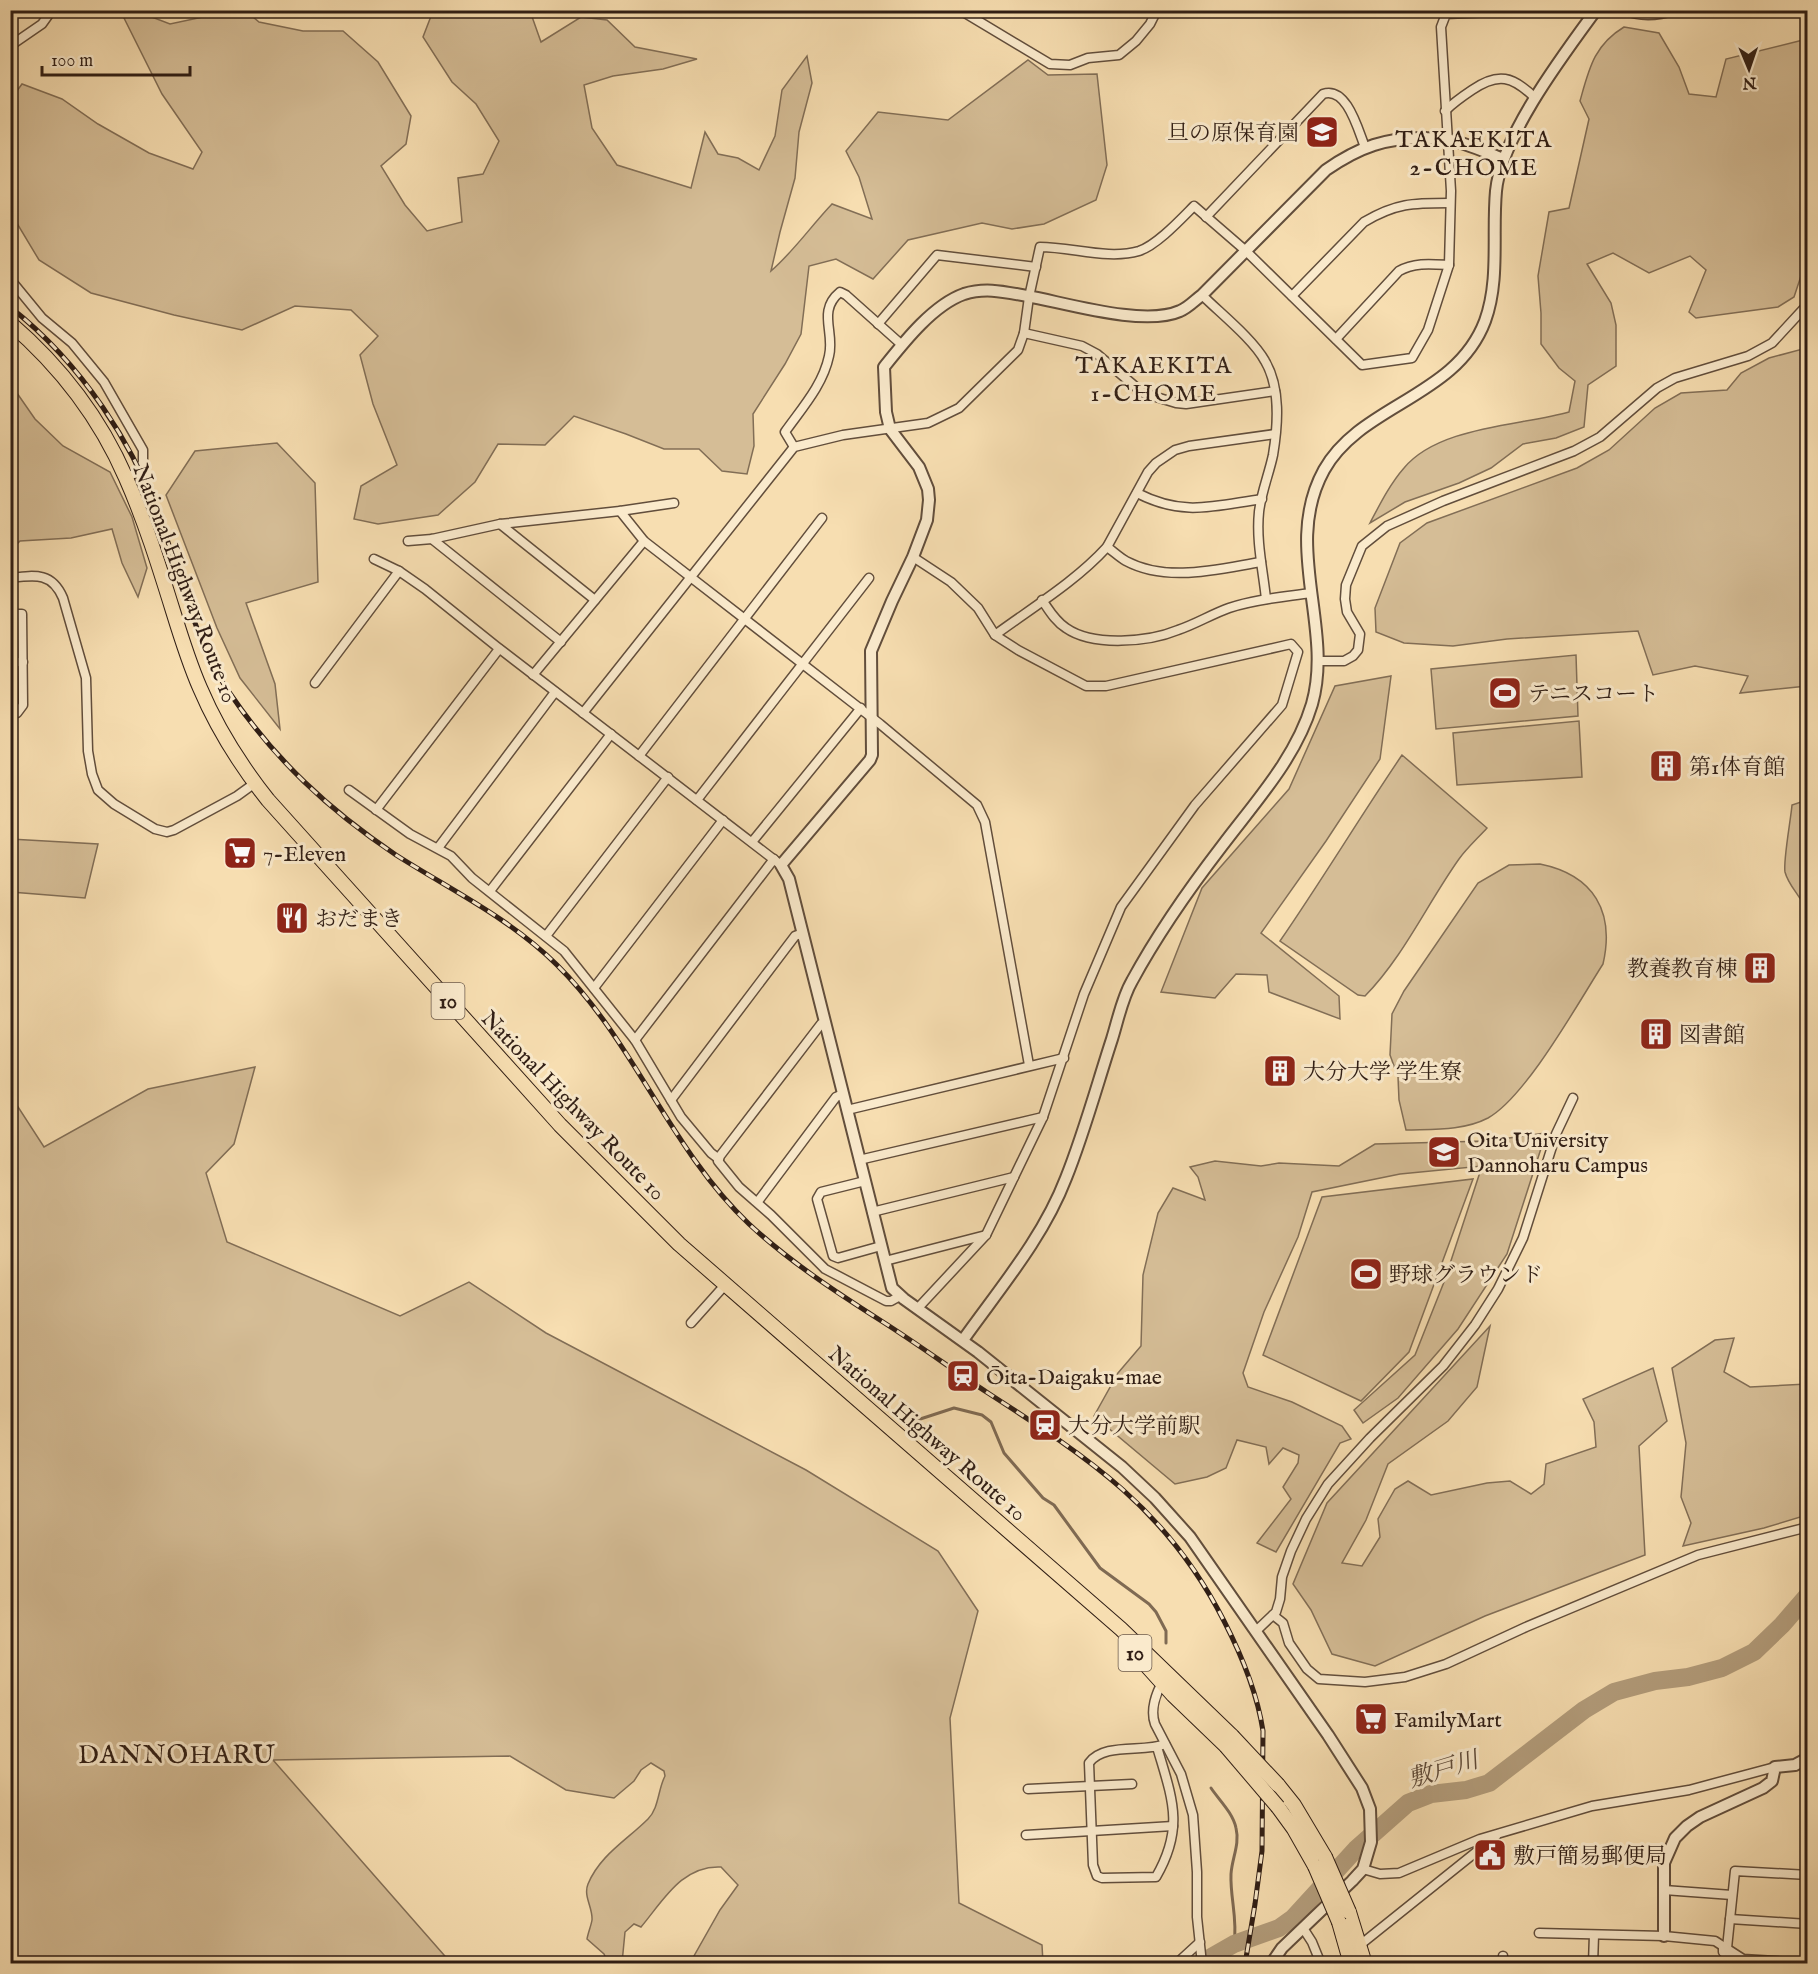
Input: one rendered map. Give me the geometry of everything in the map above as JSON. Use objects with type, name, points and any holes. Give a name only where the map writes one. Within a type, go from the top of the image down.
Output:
[{"type":"highway","name":"National Highway Route 10","points":[[10,323],[45,356],[74,390],[103,434],[126,478],[151,542],[199,687],[222,733],[255,783],[372,917],[560,1125],[679,1244],[1044,1561],[1229,1741],[1278,1785],[1294,1805],[1344,1917],[1360,1946],[1365,1964]]},
{"type":"highway","name":"National Highway Route 10","points":[[1229,1741],[1253,1776],[1320,1862]]},
{"type":"highway","name":"National Highway Route 10","points":[[1344,1917],[1352,1964]]},
{"type":"street","points":[[10,46],[42,24],[52,10]]},
{"type":"street","points":[[960,10],[1050,64],[1070,65],[1088,58],[1119,55],[1136,41],[1150,24],[1157,10]]},
{"type":"street","points":[[583,713],[794,447],[843,435],[928,423],[959,408],[1018,350],[1024,333],[1040,247],[1111,254],[1140,251],[1168,232],[1194,206],[1246,251],[1362,365],[1412,358],[1428,330],[1449,265],[1451,191],[1441,27],[1446,14],[1535,10]]},
{"type":"street","points":[[963,1340],[1032,1242],[1057,1201],[1073,1159],[1129,985],[1181,900],[1281,768],[1300,735],[1312,703],[1317,661],[1305,539],[1311,500],[1325,467],[1350,436],[1436,383],[1470,349],[1484,323],[1493,291],[1496,188],[1503,159],[1535,98],[1596,10]]},
{"type":"street","points":[[1623,10],[1633,14],[1662,15],[1675,10]]},
{"type":"street","points":[[1445,111],[1481,84],[1496,77],[1507,78],[1526,89],[1535,98]]},
{"type":"street","points":[[1206,217],[1323,94],[1330,92],[1343,99],[1365,147]]},
{"type":"street","points":[[635,1040],[778,862],[870,760],[872,755],[871,651],[913,557],[927,520],[929,500],[928,489],[920,466],[891,429],[886,412],[884,367],[923,323],[947,303],[964,294],[991,290],[1128,316],[1161,316],[1181,311],[1202,295],[1326,170],[1365,147],[1387,140],[1410,137],[1447,139],[1503,159]]},
{"type":"street","points":[[1292,296],[1364,222],[1377,214],[1407,204],[1449,203]]},
{"type":"street","points":[[878,324],[937,255],[1035,267]]},
{"type":"street","points":[[1336,339],[1399,271],[1407,266],[1418,264],[1449,265]]},
{"type":"street","points":[[10,279],[42,318],[65,336],[79,351],[104,382],[130,425],[142,447],[144,457],[139,471],[126,478]]},
{"type":"street","points":[[794,447],[785,432],[807,402],[825,371],[830,353],[828,310],[832,298],[840,292],[846,295],[902,345]]},
{"type":"street","points":[[1202,295],[1256,348],[1265,360],[1272,376],[1277,408],[1275,434],[1259,520],[1266,599]]},
{"type":"street","points":[[1317,661],[1344,662],[1358,650],[1360,634],[1347,612],[1346,585],[1362,546],[1387,526],[1443,501],[1574,451],[1620,421],[1657,388],[1675,378],[1748,356],[1772,342],[1808,304]]},
{"type":"street","points":[[1024,333],[1082,346],[1097,354],[1143,393],[1176,403],[1186,404],[1275,391]]},
{"type":"street","points":[[995,635],[1081,572],[1107,547],[1156,463],[1175,450],[1189,446],[1275,434]]},
{"type":"street","points":[[1137,493],[1166,505],[1189,509],[1262,499]]},
{"type":"street","points":[[408,541],[432,539],[500,524],[674,503]]},
{"type":"street","points":[[620,511],[644,541],[861,708],[977,805],[983,815],[1029,1065]]},
{"type":"street","points":[[639,756],[822,518]]},
{"type":"street","points":[[500,524],[596,600]]},
{"type":"street","points":[[432,539],[561,642]]},
{"type":"street","points":[[533,675],[644,541]]},
{"type":"street","points":[[1107,547],[1126,561],[1156,572],[1189,572],[1261,562]]},
{"type":"street","points":[[913,557],[951,582],[978,608],[995,635],[1018,650],[1086,686],[1106,686],[1291,644],[1298,652],[1282,705],[1195,805],[1121,907],[1084,994],[1042,1117],[986,1235],[918,1308]]},
{"type":"street","points":[[374,559],[399,571],[447,605],[499,649],[778,862],[789,879],[890,1284],[900,1296],[963,1340],[1122,1467],[1155,1498],[1190,1537],[1355,1775],[1368,1801],[1372,1828],[1370,1846],[1363,1869],[1282,1948],[1271,1964]]},
{"type":"street","points":[[315,682],[399,571]]},
{"type":"street","points":[[10,578],[43,576],[57,586],[63,598],[86,678],[89,761],[94,783],[103,796],[155,829],[167,832],[237,796],[255,783]]},
{"type":"street","points":[[697,800],[869,578]]},
{"type":"street","points":[[1042,600],[1058,622],[1067,629],[1092,638],[1127,640],[1166,635],[1227,609],[1266,599],[1311,593]]},
{"type":"street","points":[[10,614],[22,614],[23,662],[23,705],[17,713],[10,714]]},
{"type":"street","points":[[376,810],[499,649]]},
{"type":"street","points":[[10,662],[23,662]]},
{"type":"street","points":[[438,848],[555,692]]},
{"type":"street","points":[[752,842],[861,708]]},
{"type":"street","points":[[490,891],[611,734]]},
{"type":"street","points":[[546,936],[668,777]]},
{"type":"street","points":[[349,790],[410,834],[455,858],[472,878],[564,951],[635,1040],[685,1121],[711,1153],[719,1159],[722,1167],[739,1187],[832,1274],[886,1301],[900,1296]]},
{"type":"street","points":[[594,988],[723,820]]},
{"type":"street","points":[[671,1100],[795,936],[803,933]]},
{"type":"street","points":[[719,1159],[821,1024],[825,1023]]},
{"type":"street","points":[[847,1110],[1064,1058]]},
{"type":"street","points":[[759,1200],[836,1097],[843,1094]]},
{"type":"street","points":[[1256,1631],[1274,1615],[1278,1608],[1282,1577],[1290,1551],[1306,1519],[1328,1484],[1363,1445],[1443,1366],[1475,1325],[1498,1289],[1523,1238],[1556,1134],[1573,1098]]},
{"type":"street","points":[[859,1160],[1042,1117]]},
{"type":"street","points":[[872,1212],[1014,1177]]},
{"type":"street","points":[[865,1181],[821,1191],[817,1199],[831,1254],[835,1257],[881,1246]]},
{"type":"street","points":[[885,1261],[986,1235]]},
{"type":"street","points":[[691,1323],[725,1285]]},
{"type":"street","points":[[1274,1615],[1283,1623],[1289,1643],[1307,1669],[1319,1679],[1365,1683],[1405,1677],[1446,1664],[1526,1627],[1698,1555],[1808,1527]]},
{"type":"street","points":[[1161,1746],[1125,1749],[1095,1757],[1089,1763],[1090,1831],[1093,1865],[1097,1876],[1102,1878],[1156,1877],[1165,1860],[1173,1826],[1172,1796],[1161,1746],[1152,1715],[1154,1705],[1167,1680]]},
{"type":"street","points":[[1161,1746],[1185,1782],[1193,1815],[1197,1917],[1202,1964]]},
{"type":"street","points":[[1363,1869],[1380,1874],[1399,1873],[1501,1832],[1602,1803],[1689,1790],[1775,1767],[1795,1765],[1808,1758]]},
{"type":"street","points":[[1664,1936],[1664,1863],[1675,1838],[1700,1817],[1763,1788],[1772,1780],[1775,1767]]},
{"type":"street","points":[[1028,1789],[1132,1784]]},
{"type":"street","points":[[1026,1835],[1173,1826]]},
{"type":"street","points":[[1360,1946],[1501,1832]]},
{"type":"street","points":[[1731,1964],[1732,1959],[1723,1952],[1730,1919],[1735,1871],[1808,1875]]},
{"type":"street","points":[[1664,1890],[1732,1895]]},
{"type":"street","points":[[1730,1919],[1808,1924]]},
{"type":"street","points":[[1303,1928],[1321,1964]]},
{"type":"street","points":[[1539,1933],[1664,1936],[1715,1941],[1743,1961],[1808,1964]]},
{"type":"street","points":[[1593,1964],[1594,1935]]},
{"type":"street","points":[[1176,1964],[1201,1946]]},
{"type":"shaded area","points":[[136,11],[170,24],[231,11],[246,11],[259,22],[303,31],[343,31],[378,62],[411,116],[406,144],[381,166],[405,205],[427,231],[462,222],[458,178],[483,174],[499,141],[476,104],[452,82],[423,37],[433,11],[530,11],[541,42],[581,17],[607,20],[635,47],[697,59],[663,69],[613,76],[584,85],[592,128],[617,165],[691,188],[705,132],[718,154],[738,158],[759,170],[775,136],[782,90],[807,56],[812,83],[799,132],[795,178],[771,271],[832,204],[872,219],[859,177],[846,151],[878,112],[948,120],[1028,60],[1048,75],[1097,74],[1107,165],[1096,200],[1044,224],[1012,229],[982,223],[908,240],[873,279],[836,259],[809,266],[801,334],[753,414],[754,446],[747,474],[722,471],[699,449],[664,449],[574,416],[545,445],[498,444],[475,482],[438,515],[378,524],[354,519],[361,486],[397,465],[373,404],[360,355],[378,336],[351,310],[295,306],[242,330],[91,293],[39,260],[12,215],[11,99],[22,84],[62,99],[98,124],[149,153],[193,169],[202,152],[162,94],[124,18]]},
{"type":"shaded area","points":[[1624,27],[1659,33],[1679,67],[1689,94],[1716,97],[1726,59],[1807,39],[1807,258],[1794,297],[1778,307],[1696,318],[1689,312],[1706,270],[1690,256],[1649,273],[1613,253],[1587,264],[1611,303],[1616,325],[1616,366],[1588,385],[1584,427],[1556,438],[1523,444],[1491,468],[1459,483],[1405,502],[1370,523],[1390,487],[1404,468],[1419,454],[1459,436],[1569,412],[1575,381],[1559,368],[1541,344],[1538,276],[1549,212],[1569,208],[1589,119],[1580,101],[1590,68],[1599,50]]},
{"type":"shaded area","points":[[1807,338],[1807,686],[1740,693],[1748,676],[1695,666],[1653,675],[1638,631],[1507,639],[1453,646],[1404,643],[1376,632],[1375,608],[1400,543],[1427,523],[1577,468],[1609,450],[1655,408],[1681,393],[1727,390],[1741,373],[1769,358],[1803,349]]},
{"type":"shaded area","points":[[10,383],[35,419],[63,446],[110,472],[132,517],[147,568],[138,597],[122,563],[112,529],[71,538],[20,541],[11,550]]},
{"type":"shaded area","points":[[277,443],[315,483],[318,582],[246,603],[275,684],[280,729],[240,678],[217,628],[166,495],[195,451]]},
{"type":"shaded area","name":"テニスコート","points":[[1576,655],[1578,716],[1436,729],[1431,669]]},
{"type":"shaded area","points":[[1391,676],[1380,759],[1261,933],[1339,996],[1340,1019],[1269,992],[1267,975],[1236,974],[1215,998],[1161,992],[1202,888],[1289,789],[1335,686]]},
{"type":"shaded area","name":"テニスコート","points":[[1579,721],[1582,777],[1457,785],[1453,733]]},
{"type":"shaded area","points":[[1402,755],[1487,828],[1447,876],[1392,964],[1365,996],[1358,995],[1280,941]]},
{"type":"shaded area","points":[[1808,800],[1807,914],[1803,903],[1787,878],[1785,866],[1792,805]]},
{"type":"shaded area","points":[[10,839],[98,844],[85,898],[11,892]]},
{"type":"shaded area","points":[[1540,864],[1559,869],[1574,877],[1587,887],[1596,899],[1603,912],[1606,928],[1603,964],[1550,1048],[1503,1107],[1488,1118],[1468,1125],[1406,1130],[1399,1100],[1398,1077],[1390,1055],[1392,1014],[1404,991],[1478,883],[1509,865]]},
{"type":"shaded area","points":[[255,1067],[234,1144],[206,1173],[227,1242],[400,1316],[469,1282],[546,1333],[806,1470],[938,1551],[978,1611],[950,1718],[959,1903],[1042,1945],[1043,1963],[690,1963],[720,1910],[738,1885],[721,1867],[707,1868],[684,1878],[641,1927],[634,1924],[625,1932],[622,1963],[608,1963],[604,1954],[587,1939],[592,1920],[587,1893],[588,1884],[607,1856],[652,1815],[665,1776],[664,1771],[651,1763],[614,1798],[566,1790],[510,1756],[273,1760],[451,1963],[11,1963],[11,1096],[44,1147],[148,1089]]},
{"type":"shaded area","points":[[1546,1133],[1507,1254],[1458,1329],[1398,1398],[1363,1423],[1354,1410],[1415,1355],[1444,1282],[1482,1166],[1400,1174],[1312,1192],[1298,1237],[1264,1312],[1243,1373],[1248,1387],[1292,1402],[1342,1426],[1351,1439],[1340,1443],[1276,1552],[1257,1543],[1291,1499],[1283,1487],[1298,1463],[1299,1455],[1283,1448],[1269,1464],[1266,1447],[1237,1440],[1226,1468],[1207,1477],[1175,1484],[1094,1416],[1118,1373],[1141,1346],[1143,1275],[1158,1213],[1173,1188],[1205,1200],[1198,1177],[1190,1167],[1215,1161],[1261,1166],[1279,1163],[1339,1166],[1375,1144],[1486,1141]]},
{"type":"shaded area","name":"野球グラウンド","points":[[1473,1179],[1409,1352],[1361,1401],[1263,1355],[1322,1197]]},
{"type":"shaded area","points":[[1490,1326],[1477,1387],[1448,1421],[1388,1464],[1366,1520],[1342,1563],[1362,1566],[1380,1537],[1378,1519],[1395,1489],[1408,1481],[1431,1495],[1487,1483],[1510,1481],[1531,1494],[1544,1484],[1546,1464],[1596,1447],[1594,1422],[1583,1399],[1653,1368],[1667,1421],[1639,1446],[1645,1555],[1485,1616],[1375,1666],[1332,1654],[1311,1610],[1293,1584],[1327,1503]]},
{"type":"shaded area","points":[[1734,1338],[1724,1372],[1750,1387],[1807,1384],[1807,1515],[1764,1528],[1683,1546],[1691,1523],[1681,1497],[1686,1443],[1672,1368],[1715,1340]]},
{"type":"waterway","points":[[908,1423],[954,1408],[982,1415],[991,1422],[1004,1453],[1043,1498],[1054,1505],[1100,1568],[1149,1604],[1156,1612],[1166,1631],[1166,1643]]},
{"type":"waterway","name":"敷戸川","points":[[1199,1964],[1234,1944],[1279,1928],[1293,1918],[1356,1849],[1408,1803],[1431,1794],[1466,1790],[1489,1783],[1584,1710],[1614,1692],[1655,1681],[1688,1677],[1722,1668],[1754,1652],[1808,1595]]},
{"type":"waterway","points":[[1211,1788],[1232,1817],[1237,1834],[1231,1874],[1234,1944]]},
{"type":"railway","points":[[10,307],[60,353],[103,407],[121,436],[152,498],[192,614],[218,675],[247,717],[284,762],[326,802],[371,838],[500,919],[557,965],[608,1027],[696,1163],[749,1224],[797,1264],[831,1288],[1025,1417],[1092,1465],[1151,1517],[1177,1547],[1202,1582],[1237,1647],[1253,1688],[1263,1731],[1262,1851],[1245,1964]]},
{"type":"place","name":"旦の原保育園","points":[[1322,132]]},
{"type":"place","name":"テニスコート","points":[[1505,693]]},
{"type":"place","name":"第1体育館","points":[[1666,766]]},
{"type":"place","name":"7-Eleven","points":[[240,853]]},
{"type":"place","name":"おだまき","points":[[292,918]]},
{"type":"place","name":"教養教育棟","points":[[1760,968]]},
{"type":"place","name":"図書館","points":[[1656,1034]]},
{"type":"place","name":"大分大学 学生寮","points":[[1280,1071]]},
{"type":"place","name":"Oita University Dannoharu Campus","points":[[1444,1152]]},
{"type":"place","name":"野球グラウンド","points":[[1366,1274]]},
{"type":"place","name":"Ōita-Daigaku-mae","points":[[963,1376]]},
{"type":"place","name":"大分大学前駅","points":[[1045,1425]]},
{"type":"place","name":"FamilyMart","points":[[1371,1719]]},
{"type":"place","name":"敷戸簡易郵便局","points":[[1490,1855]]},
{"type":"district","name":"TAKAEKITA 2-CHOME","points":[[1474,153]]},
{"type":"district","name":"TAKAEKITA 1-CHOME","points":[[1154,379]]},
{"type":"district","name":"DANNOHARU","points":[[177,1754]]}]
